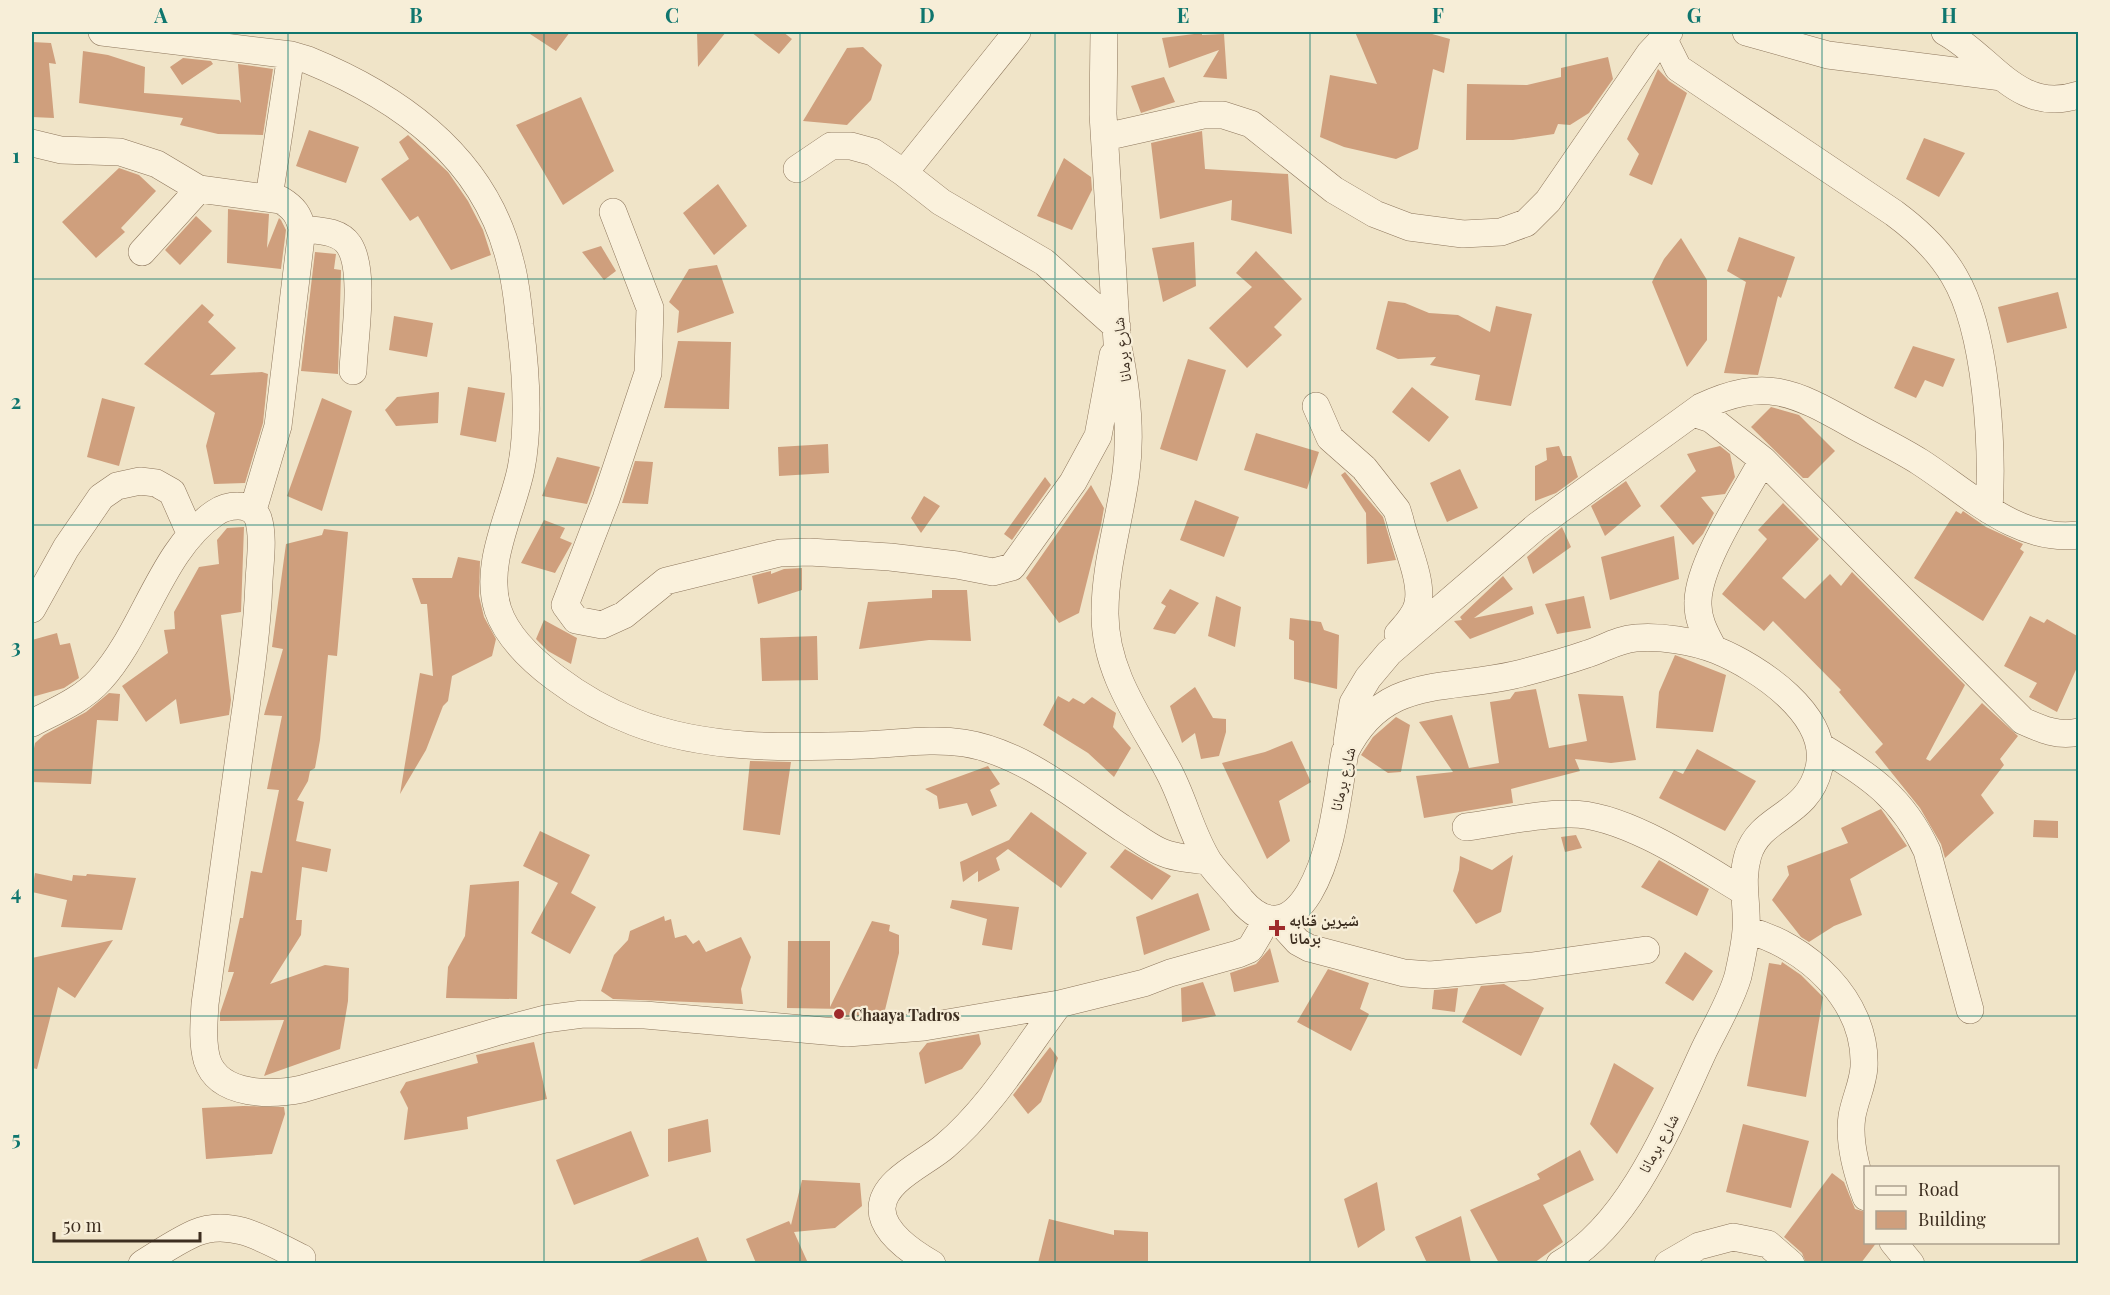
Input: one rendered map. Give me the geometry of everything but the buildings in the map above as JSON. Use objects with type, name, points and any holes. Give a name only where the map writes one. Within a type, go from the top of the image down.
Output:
[{"type":"street","points":[[102,32],[291,55],[327,68],[406,111],[430,129],[472,176],[501,230],[514,280],[525,358],[525,431],[521,470],[494,579],[497,608],[509,633],[541,667],[573,690],[632,722],[670,733],[737,744],[776,747],[867,745],[931,740],[978,746],[1033,769],[1158,850],[1187,859],[1208,861]]},
{"type":"street","points":[[904,173],[1017,32]]},
{"type":"street","name":"شارع برمانا","points":[[1104,32],[1105,137],[1117,334],[1123,369],[1128,432],[1126,472],[1108,579],[1106,629],[1118,680],[1169,772],[1208,861],[1246,905],[1273,920],[1300,906],[1312,886],[1332,824],[1345,752],[1362,724],[1379,708],[1412,689],[1513,675],[1587,655],[1633,638],[1658,637],[1713,648],[1741,661],[1767,678],[1791,699],[1804,712],[1814,728],[1820,746],[1820,764],[1816,782],[1806,798],[1757,837],[1748,854],[1743,891],[1746,930],[1737,979],[1660,1144],[1618,1209],[1578,1254],[1560,1263]]},
{"type":"street","points":[[1746,32],[1839,57],[2002,77]]},
{"type":"street","points":[[1945,32],[2023,93],[2044,99],[2060,100],[2079,95]]},
{"type":"street","points":[[1105,137],[1203,115],[1223,115],[1251,124],[1334,190],[1375,214],[1409,227],[1463,234],[1501,232],[1526,223],[1548,201],[1650,53],[1667,34]]},
{"type":"street","points":[[1667,34],[1666,46],[1678,68],[1894,213],[1942,257],[1967,303],[1982,375],[1992,462],[1989,510]]},
{"type":"street","points":[[269,197],[291,55]]},
{"type":"street","points":[[32,143],[61,150],[120,152],[158,165],[199,189],[281,200],[292,207],[300,217],[302,229],[278,426],[254,510]]},
{"type":"street","points":[[613,212],[650,308],[648,373],[606,499],[565,605],[576,620],[602,625],[624,615],[666,581],[780,553],[809,552],[890,557],[993,572],[1012,567],[1073,483],[1098,436],[1117,334],[1044,262],[940,202],[873,152],[851,146],[831,146],[798,169]]},
{"type":"street","points":[[142,252],[199,189]]},
{"type":"street","points":[[302,229],[329,232],[340,237],[349,245],[355,261],[357,277],[353,371]]},
{"type":"street","points":[[1345,752],[1353,703],[1368,678],[1389,653],[1537,526],[1693,413],[1723,396],[1750,390],[1791,394],[1920,462],[2004,518],[2051,535],[2079,535]]},
{"type":"street","points":[[1316,406],[1330,438],[1364,468],[1397,510],[1419,590],[1418,604],[1410,620],[1391,642],[1365,665],[1354,683],[1350,692],[1353,703]]},
{"type":"street","points":[[1693,413],[1711,419],[1763,460],[2023,722],[2044,731],[2068,735],[2079,732]]},
{"type":"street","points":[[1713,648],[1700,618],[1698,602],[1702,577],[1763,460]]},
{"type":"street","points":[[32,609],[66,548],[101,497],[117,486],[140,482],[156,483],[172,492],[191,535]]},
{"type":"street","points":[[32,723],[82,696],[100,681],[125,647],[162,579],[191,535],[216,512],[239,506],[254,510],[258,519],[260,546],[256,627],[204,1013],[207,1060],[213,1071],[235,1086],[279,1094],[383,1067],[536,1022],[583,1014],[645,1015],[847,1033],[924,1027],[1059,1004],[1144,983],[1170,973],[1238,954],[1250,949],[1273,920],[1309,948],[1404,973],[1430,975],[1532,966],[1646,950]]},
{"type":"street","points":[[1820,746],[1865,772],[1903,808],[1916,827],[1927,851],[1970,1010]]},
{"type":"street","points":[[1466,827],[1572,814],[1604,820],[1682,855],[1743,891]]},
{"type":"street","points":[[1746,930],[1774,939],[1804,954],[1828,976],[1846,1004],[1858,1029],[1864,1065],[1851,1129],[1857,1171],[1864,1191]]},
{"type":"street","points":[[932,1263],[885,1225],[882,1208],[887,1191],[945,1147],[979,1114],[1059,1004]]},
{"type":"street","points":[[142,1263],[198,1231],[227,1227],[243,1231],[302,1258]]},
{"type":"street","points":[[1668,1263],[1699,1246],[1733,1237],[1768,1244],[1791,1263]]},
{"type":"street","points":[[1895,1244],[1911,1263]]},
{"type":"place","name":"شيرين قنابه برمانا","points":[[1277,928]]},
{"type":"place","name":"Chaaya Tadros","points":[[839,1014]]}]
